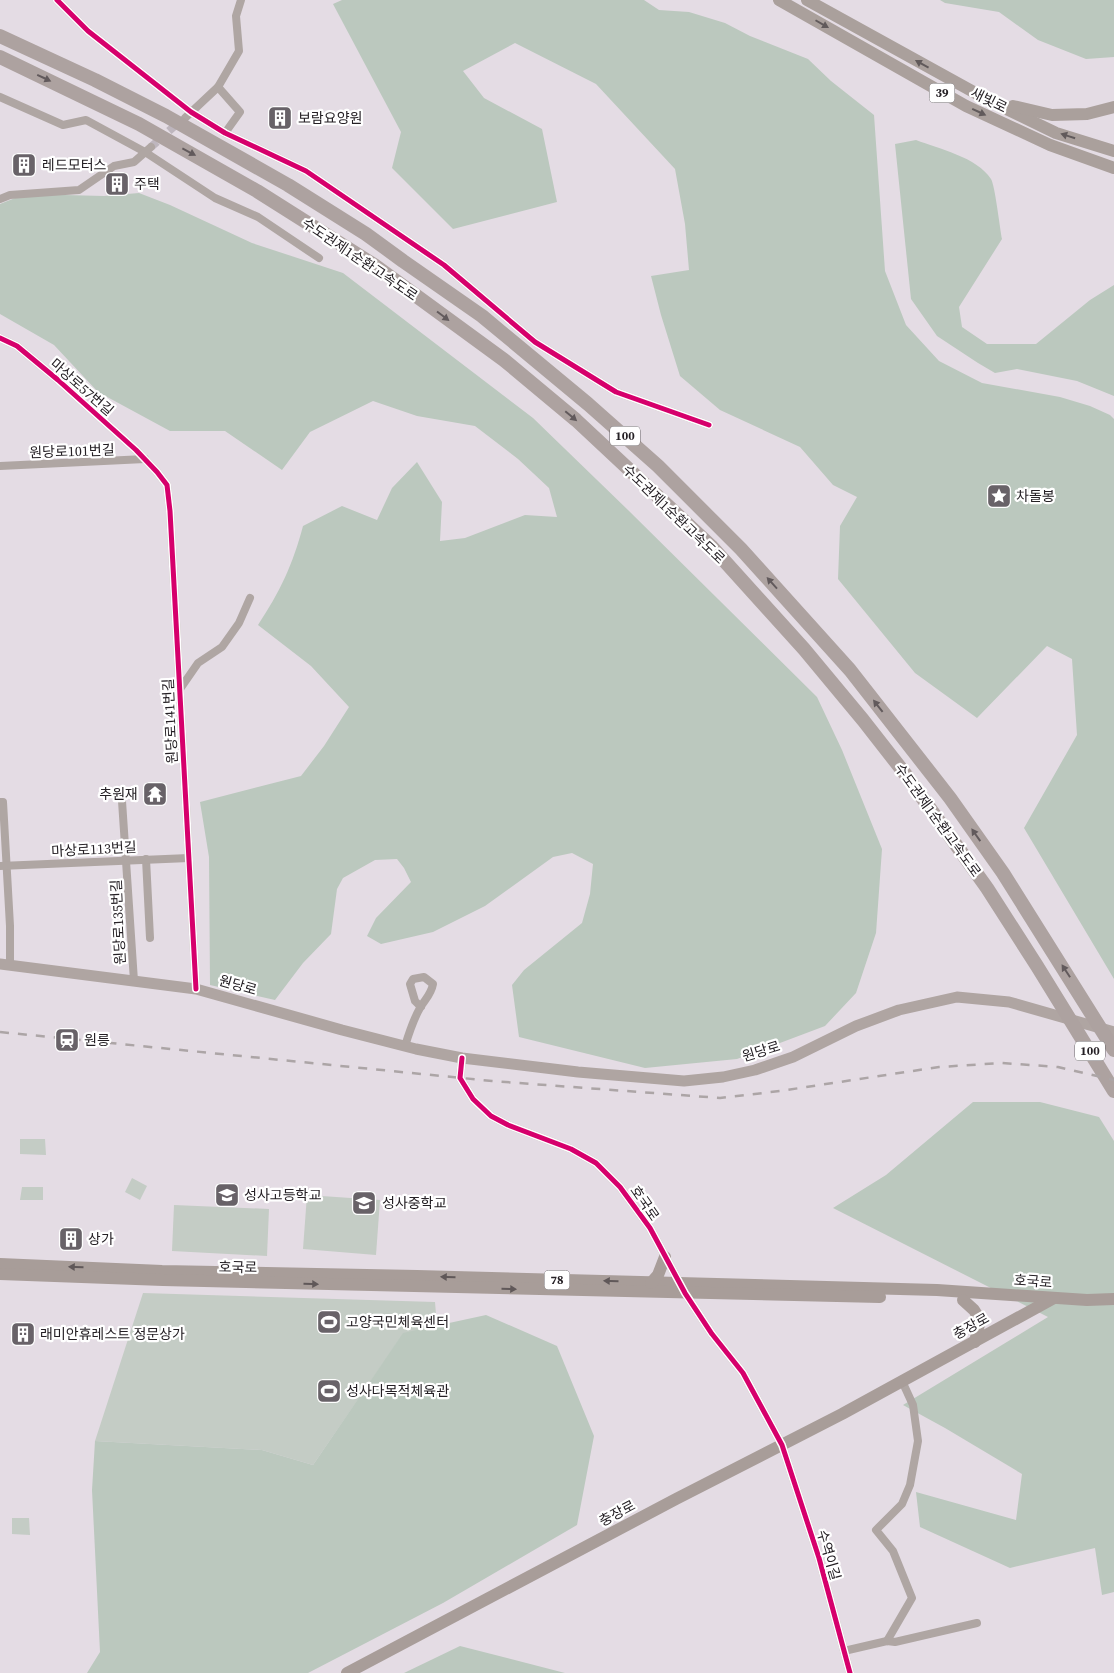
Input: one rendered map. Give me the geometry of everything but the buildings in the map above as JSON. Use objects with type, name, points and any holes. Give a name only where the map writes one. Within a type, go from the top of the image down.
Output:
[{"type":"highway","name":"새빛로","points":[[780,0],[966,106],[1050,145],[1114,168]]},
{"type":"highway","name":"새빛로","points":[[807,0],[990,101],[1056,133],[1114,151]]},
{"type":"highway","name":"수도권제1순환고속도로","points":[[0,36],[95,80],[166,116],[288,185],[366,234],[482,316],[631,441],[692,498],[741,549],[850,670],[950,798],[1003,873],[1092,1012],[1114,1050]]},
{"type":"highway","name":"수도권제1순환고속도로","points":[[0,58],[139,124],[257,191],[374,265],[504,360],[576,420],[711,546],[804,649],[863,720],[906,775],[987,888],[1114,1091]]},
{"type":"highway","points":[[990,101],[1052,115],[1087,114],[1114,107]]},
{"type":"main road","name":"원당로","points":[[5,965],[196,989],[405,1046],[462,1058],[578,1072],[684,1081],[723,1077],[756,1070],[793,1056],[856,1026],[899,1010],[957,997],[1009,1002],[1114,1032]]},
{"type":"main road","points":[[651,1282],[658,1275],[665,1257]]},
{"type":"main road","name":"호국로","points":[[0,1264],[162,1271],[651,1282],[682,1288],[962,1300],[1048,1301],[1114,1299]]},
{"type":"main road","name":"호국로","points":[[0,1274],[134,1279],[937,1290],[1048,1301],[1086,1307],[1114,1306]]},
{"type":"main road","points":[[962,1300],[974,1310],[980,1320],[975,1342]]},
{"type":"main road","name":"충장로","points":[[347,1673],[782,1445],[1048,1301]]},
{"type":"street","points":[[57,0],[88,31],[188,115],[306,171],[444,265],[535,342],[616,392],[709,425]]},
{"type":"street","points":[[188,115],[218,87],[239,50],[236,16],[241,0]]},
{"type":"street","points":[[218,87],[240,112],[225,134]]},
{"type":"street","points":[[0,97],[63,125],[86,120],[148,150],[215,198],[258,217],[319,258]]},
{"type":"street","points":[[0,199],[10,195],[79,190],[114,166],[134,162],[148,150]]},
{"type":"street","name":"마상로57번길","points":[[0,338],[16,346],[58,380],[145,459]]},
{"type":"street","name":"원당로101번길","points":[[0,466],[145,459]]},
{"type":"street","name":"원당로141번길","points":[[145,459],[167,485],[170,510],[196,989]]},
{"type":"street","name":"원당로141번길","points":[[180,689],[198,663],[222,647],[239,623],[250,598]]},
{"type":"street","points":[[1,802],[3,866],[10,926],[5,965]]},
{"type":"street","name":"원당로135번길","points":[[122,802],[134,981]]},
{"type":"street","name":"마상로113번길","points":[[3,866],[189,858]]},
{"type":"street","points":[[146,860],[150,938]]},
{"type":"street","points":[[405,1046],[412,1024],[421,1007]]},
{"type":"street","name":"호국로","points":[[462,1058],[460,1078],[473,1099],[491,1116],[508,1125],[571,1149],[596,1163],[620,1187],[650,1228],[682,1288],[712,1334],[743,1373],[782,1445]]},
{"type":"street","points":[[887,1641],[912,1598],[893,1551],[876,1530],[902,1504],[910,1485],[918,1441],[914,1405],[902,1381]]},
{"type":"street","name":"수역이길","points":[[782,1445],[819,1558],[850,1673]]},
{"type":"street","points":[[844,1651],[887,1641],[895,1642],[977,1623]]},
{"type":"shaded area","points":[[342,0],[644,0],[659,10],[689,12],[725,23],[750,36],[808,59],[831,81],[874,115],[885,271],[906,325],[939,361],[982,383],[1060,397],[1090,406],[1110,415],[1114,419],[1114,979],[1024,828],[1077,735],[1072,659],[1047,646],[977,718],[915,673],[838,579],[840,526],[857,497],[833,485],[800,447],[720,410],[680,376],[651,276],[689,270],[685,224],[675,169],[596,84],[515,43],[463,71],[484,98],[542,129],[557,202],[453,229],[392,168],[401,132],[333,4]]},
{"type":"shaded area","points":[[940,0],[1114,0],[1114,57],[1086,59],[1038,40],[999,12],[945,3]]},
{"type":"shaded area","points":[[916,140],[967,159],[985,171],[993,183],[1002,239],[959,307],[962,327],[987,344],[1036,344],[1090,300],[1114,285],[1114,396],[1077,381],[1017,369],[995,373],[937,336],[911,299],[895,144]]},
{"type":"shaded area","points":[[139,193],[170,205],[252,243],[343,273],[533,418],[817,697],[842,750],[882,849],[876,933],[856,993],[825,1026],[737,1059],[645,1068],[519,1037],[512,985],[524,970],[582,923],[590,894],[593,864],[572,853],[553,857],[485,906],[433,932],[381,944],[367,936],[376,918],[411,882],[397,859],[375,860],[343,878],[337,889],[331,934],[303,963],[275,1000],[210,985],[209,857],[200,802],[301,776],[324,746],[349,707],[311,666],[258,625],[285,577],[303,526],[342,506],[377,520],[392,488],[417,462],[442,502],[440,541],[465,538],[525,515],[557,517],[549,488],[518,459],[475,426],[417,416],[373,401],[310,432],[282,470],[225,431],[170,431],[98,392],[54,345],[0,314],[0,204],[25,194],[104,196]]},
{"type":"shaded area","points":[[973,1102],[1040,1102],[1099,1117],[1114,1141],[1114,1592],[1102,1595],[1095,1548],[1010,1568],[920,1527],[916,1492],[1016,1520],[1022,1474],[903,1405],[1048,1317],[833,1208],[886,1175]]},
{"type":"shaded area","points":[[20,1139],[45,1139],[46,1155],[20,1154]]},
{"type":"shaded area","points":[[132,1178],[147,1186],[140,1200],[125,1192]]},
{"type":"shaded area","points":[[22,1187],[43,1187],[43,1200],[20,1200]]},
{"type":"shaded area","points":[[307,1195],[380,1200],[376,1255],[303,1249]]},
{"type":"shaded area","points":[[174,1205],[269,1209],[267,1256],[172,1251]]},
{"type":"shaded area","points":[[143,1293],[435,1302],[437,1326],[403,1334],[313,1465],[262,1450],[95,1441]]},
{"type":"shaded area","points":[[486,1315],[557,1346],[594,1436],[577,1525],[443,1603],[308,1673],[87,1673],[100,1652],[92,1490],[95,1441],[262,1450],[313,1465],[403,1333]]},
{"type":"shaded area","points":[[12,1518],[29,1518],[30,1535],[12,1534]]},
{"type":"shaded area","points":[[460,1646],[565,1673],[404,1673]]},
{"type":"tunnel","points":[[151,147],[179,122]]},
{"type":"railway","points":[[0,1032],[492,1081],[720,1098],[939,1067],[1002,1063],[1058,1067],[1114,1080]]},
{"type":"cycle path","points":[[57,0],[88,31],[191,112],[225,133],[306,171],[444,265],[535,342],[616,392],[709,425]]},
{"type":"cycle path","points":[[0,338],[17,346],[58,380],[136,450],[167,485],[170,511],[196,989]]},
{"type":"cycle path","points":[[462,1058],[460,1078],[473,1099],[491,1116],[508,1125],[571,1149],[596,1163],[620,1187],[650,1228],[685,1293],[712,1334],[743,1373],[782,1445],[819,1558],[850,1673]]},
{"type":"place","name":"보람요양원","points":[[280,118]]},
{"type":"place","name":"레드모터스","points":[[24,165]]},
{"type":"place","name":"주택","points":[[117,184]]},
{"type":"place","name":"차돌봉","points":[[999,496]]},
{"type":"place","name":"추원재","points":[[155,794]]},
{"type":"place","name":"원릉","points":[[67,1040]]},
{"type":"place","name":"성사고등학교","points":[[227,1195]]},
{"type":"place","name":"성사중학교","points":[[364,1203]]},
{"type":"place","name":"상가","points":[[71,1239]]},
{"type":"place","name":"고양국민체육센터","points":[[329,1322]]},
{"type":"place","name":"래미안휴레스트 정문상가","points":[[23,1334]]},
{"type":"place","name":"성사다목적체육관","points":[[329,1391]]}]
